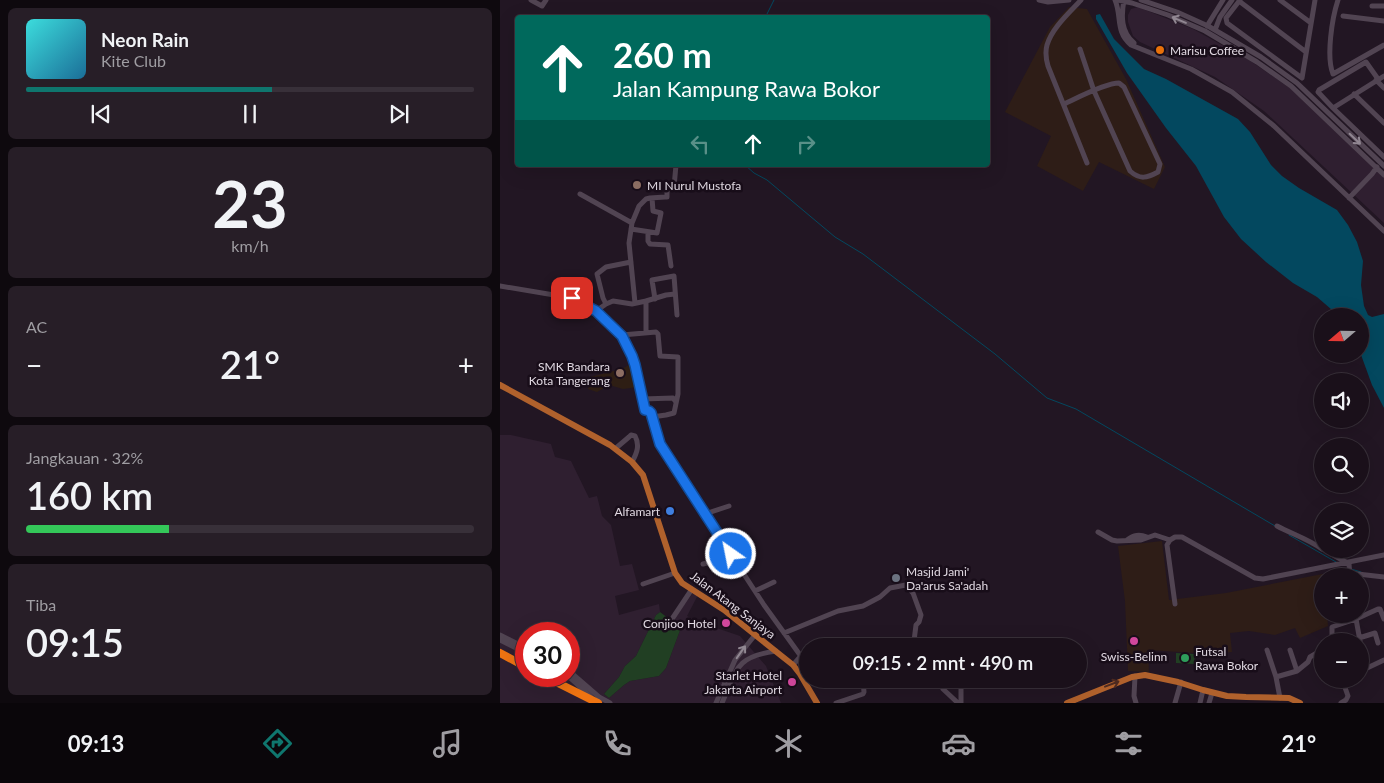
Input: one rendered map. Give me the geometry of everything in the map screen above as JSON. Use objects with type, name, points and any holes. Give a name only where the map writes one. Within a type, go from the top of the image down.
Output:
[{"type":"highway","points":[[500,653],[515,661]]},
{"type":"highway","points":[[566,687],[599,703]]},
{"type":"main road","name":"Jalan Atang Sanjaya","points":[[500,385],[616,448],[632,462],[643,475],[675,573],[682,582],[724,610],[776,651],[797,661],[800,674],[817,703]]},
{"type":"main road","points":[[1068,703],[1136,676],[1145,675],[1181,682],[1212,692],[1240,697],[1293,699],[1300,703]]},
{"type":"street","points":[[531,0],[542,6],[546,0]]},
{"type":"street","points":[[1039,0],[1048,2],[1069,0]]},
{"type":"street","points":[[1081,0],[1056,29],[1046,47],[1046,58],[1087,163]]},
{"type":"street","points":[[1120,0],[1205,31],[1257,62],[1291,86],[1375,169],[1384,175]]},
{"type":"street","points":[[1120,0],[1123,26],[1126,34],[1138,47]]},
{"type":"street","points":[[1120,0],[1118,6],[1119,25],[1126,41],[1131,45],[1191,69],[1232,92],[1274,126],[1351,195],[1384,231]]},
{"type":"street","points":[[1141,0],[1177,12],[1215,29],[1261,57],[1297,83],[1382,165],[1375,169],[1351,195]]},
{"type":"street","points":[[1205,31],[1224,0]]},
{"type":"street","points":[[1213,35],[1220,17],[1232,0]]},
{"type":"street","points":[[1306,52],[1240,0],[1226,18],[1228,24],[1302,78],[1315,0]]},
{"type":"street","points":[[1280,0],[1311,23]]},
{"type":"street","points":[[1338,0],[1334,15],[1330,51],[1330,68],[1333,74],[1384,44]]},
{"type":"street","points":[[1372,6],[1384,6]]},
{"type":"street","points":[[1343,16],[1384,21]]},
{"type":"street","points":[[1064,104],[1094,91],[1114,83],[1119,83],[1124,87],[1160,164],[1158,172],[1143,178],[1136,176],[1130,171],[1094,91],[1080,48]]},
{"type":"street","points":[[1384,88],[1366,62],[1319,90],[1319,95],[1384,157]]},
{"type":"street","points":[[1333,108],[1384,76]]},
{"type":"street","points":[[1354,94],[1384,122]]},
{"type":"street","points":[[636,303],[629,244],[632,226],[640,204],[652,198],[665,198],[667,190],[674,188],[676,167]]},
{"type":"street","points":[[580,194],[632,226],[657,233],[661,213],[653,211],[652,198]]},
{"type":"street","points":[[648,232],[650,244],[668,245],[671,266]]},
{"type":"street","points":[[606,304],[597,274],[606,267],[631,262]]},
{"type":"street","points":[[655,299],[653,279],[673,276],[677,315]]},
{"type":"street","points":[[500,286],[572,298],[597,310],[624,335],[634,360],[643,399],[653,417],[660,444],[755,591],[800,655],[797,661]]},
{"type":"street","points":[[597,310],[613,301],[632,304],[675,294]]},
{"type":"street","points":[[646,301],[646,332]]},
{"type":"street","points":[[624,335],[658,332],[660,356],[678,357],[678,391],[674,414],[653,417]]},
{"type":"street","points":[[643,399],[673,398],[676,402]]},
{"type":"street","points":[[616,448],[632,435],[635,436],[638,441],[638,447],[632,462]]},
{"type":"street","points":[[705,514],[729,506]]},
{"type":"street","points":[[1277,526],[1314,544]]},
{"type":"street","points":[[1098,532],[1112,540],[1118,541],[1141,535],[1148,537],[1155,535],[1170,540]]},
{"type":"street","points":[[1175,604],[1167,545],[1175,537],[1182,537],[1255,578],[1263,579],[1314,569]]},
{"type":"street","points":[[1354,568],[1384,554]]},
{"type":"street","points":[[703,564],[729,556]]},
{"type":"street","points":[[1339,558],[1349,564],[1350,568]]},
{"type":"street","points":[[1321,568],[1332,566],[1341,568]]},
{"type":"street","points":[[643,584],[675,573]]},
{"type":"street","points":[[1369,574],[1384,577]]},
{"type":"street","points":[[755,591],[774,582]]},
{"type":"street","points":[[784,632],[835,613],[863,606],[880,598],[890,588],[906,585],[913,593],[921,615],[916,625],[914,638]]},
{"type":"street","points":[[672,619],[692,589]]},
{"type":"street","points":[[1369,612],[1380,609],[1384,619]]},
{"type":"street","points":[[1332,633],[1332,627],[1340,623]]},
{"type":"street","points":[[1369,636],[1375,633],[1378,643]]},
{"type":"street","points":[[500,635],[515,642]]},
{"type":"street","points":[[716,703],[736,660],[755,635]]},
{"type":"street","points":[[500,640],[515,648]]},
{"type":"street","points":[[1268,650],[1280,698]]},
{"type":"street","points":[[1290,650],[1297,671]]},
{"type":"street","points":[[722,703],[741,663],[755,655],[776,651]]},
{"type":"street","points":[[1276,677],[1297,671],[1314,655]]},
{"type":"street","points":[[1369,667],[1384,660]]},
{"type":"street","points":[[1136,676],[1134,696],[1136,703]]},
{"type":"street","points":[[580,681],[598,697],[610,703]]},
{"type":"street","points":[[1175,703],[1181,682]]},
{"type":"street","points":[[580,686],[599,703]]},
{"type":"street","points":[[836,703],[864,693],[864,688]]},
{"type":"street","points":[[943,688],[960,703]]},
{"type":"street","points":[[960,688],[960,703]]},
{"type":"street","points":[[1341,703],[1348,696],[1345,688]]},
{"type":"street","points":[[1200,703],[1203,690]]},
{"type":"street","points":[[1209,703],[1212,692]]},
{"type":"shaded area","points":[[1069,7],[1087,9],[1126,79],[1165,167],[1154,189],[1099,162],[1083,191],[1037,166],[1051,136],[1005,112],[1050,27]]},
{"type":"shaded area","points":[[1138,7],[1193,29],[1249,60],[1290,88],[1384,178],[1384,223],[1264,111],[1215,77],[1140,42],[1133,36],[1128,22],[1128,15],[1131,9]]},
{"type":"shaded area","name":"SMK Bandara Kota Tangerang","points":[[632,363],[638,387],[623,389],[609,385],[597,392],[588,389],[590,377],[622,369]]},
{"type":"shaded area","points":[[500,435],[511,435],[551,444],[555,457],[571,461],[589,498],[597,496],[602,516],[611,525],[620,566],[632,564],[639,590],[615,596],[619,615],[659,604],[660,612],[656,615],[636,656],[625,666],[619,677],[604,694],[609,698],[630,681],[659,676],[666,668],[682,625],[672,621],[693,593],[698,595],[687,616],[740,636],[766,666],[781,703],[500,703]]},
{"type":"shaded area","points":[[1162,541],[1169,600],[1226,593],[1314,576],[1314,623],[1328,623],[1328,626],[1300,638],[1295,628],[1275,635],[1249,631],[1230,633],[1232,652],[1211,654],[1148,650],[1149,672],[1128,671],[1125,601],[1118,546]]},
{"type":"green space","points":[[660,612],[672,621],[682,625],[666,668],[659,676],[630,681],[609,698],[604,694],[619,677],[625,666],[636,656],[656,615]]},
{"type":"green space","name":"Futsal Rawa Bokor","points":[[1176,653],[1195,654],[1194,664],[1176,663]]},
{"type":"water","points":[[1100,14],[1114,39],[1144,69],[1166,79],[1238,119],[1250,132],[1271,165],[1282,176],[1337,210],[1357,242],[1363,261],[1361,285],[1365,308],[1330,308],[1317,297],[1293,283],[1241,239],[1224,217],[1196,166],[1127,73],[1096,19],[1096,15]]},
{"type":"water","points":[[1384,314],[1384,408],[1364,363],[1369,363],[1369,316],[1372,317]]},
{"type":"waterway","points":[[766,15],[774,0]]},
{"type":"waterway","points":[[747,167],[767,180],[835,237],[863,254],[995,354],[1047,398],[1076,409],[1275,526]]},
{"type":"waterway","points":[[1289,535],[1336,562]]},
{"type":"place","name":"Marisu Coffee","points":[[1160,50]]},
{"type":"place","name":"MI Nurul Mustofa","points":[[637,185]]},
{"type":"place","name":"SMK Bandara Kota Tangerang","points":[[620,373]]},
{"type":"place","name":"Alfamart","points":[[670,511]]},
{"type":"place","name":"Masjid Jami' Da'arus Sa'adah","points":[[896,578]]},
{"type":"place","name":"Conjioo Hotel","points":[[726,623]]},
{"type":"place","name":"Swiss-Belinn","points":[[1134,641]]},
{"type":"place","name":"Futsal Rawa Bokor","points":[[1185,658]]},
{"type":"place","name":"Starlet Hotel Jakarta Airport","points":[[792,682]]},
{"type":"route","points":[[572,298],[596,311],[622,336],[634,360],[645,410],[651,413],[660,444],[731,554]]}]
